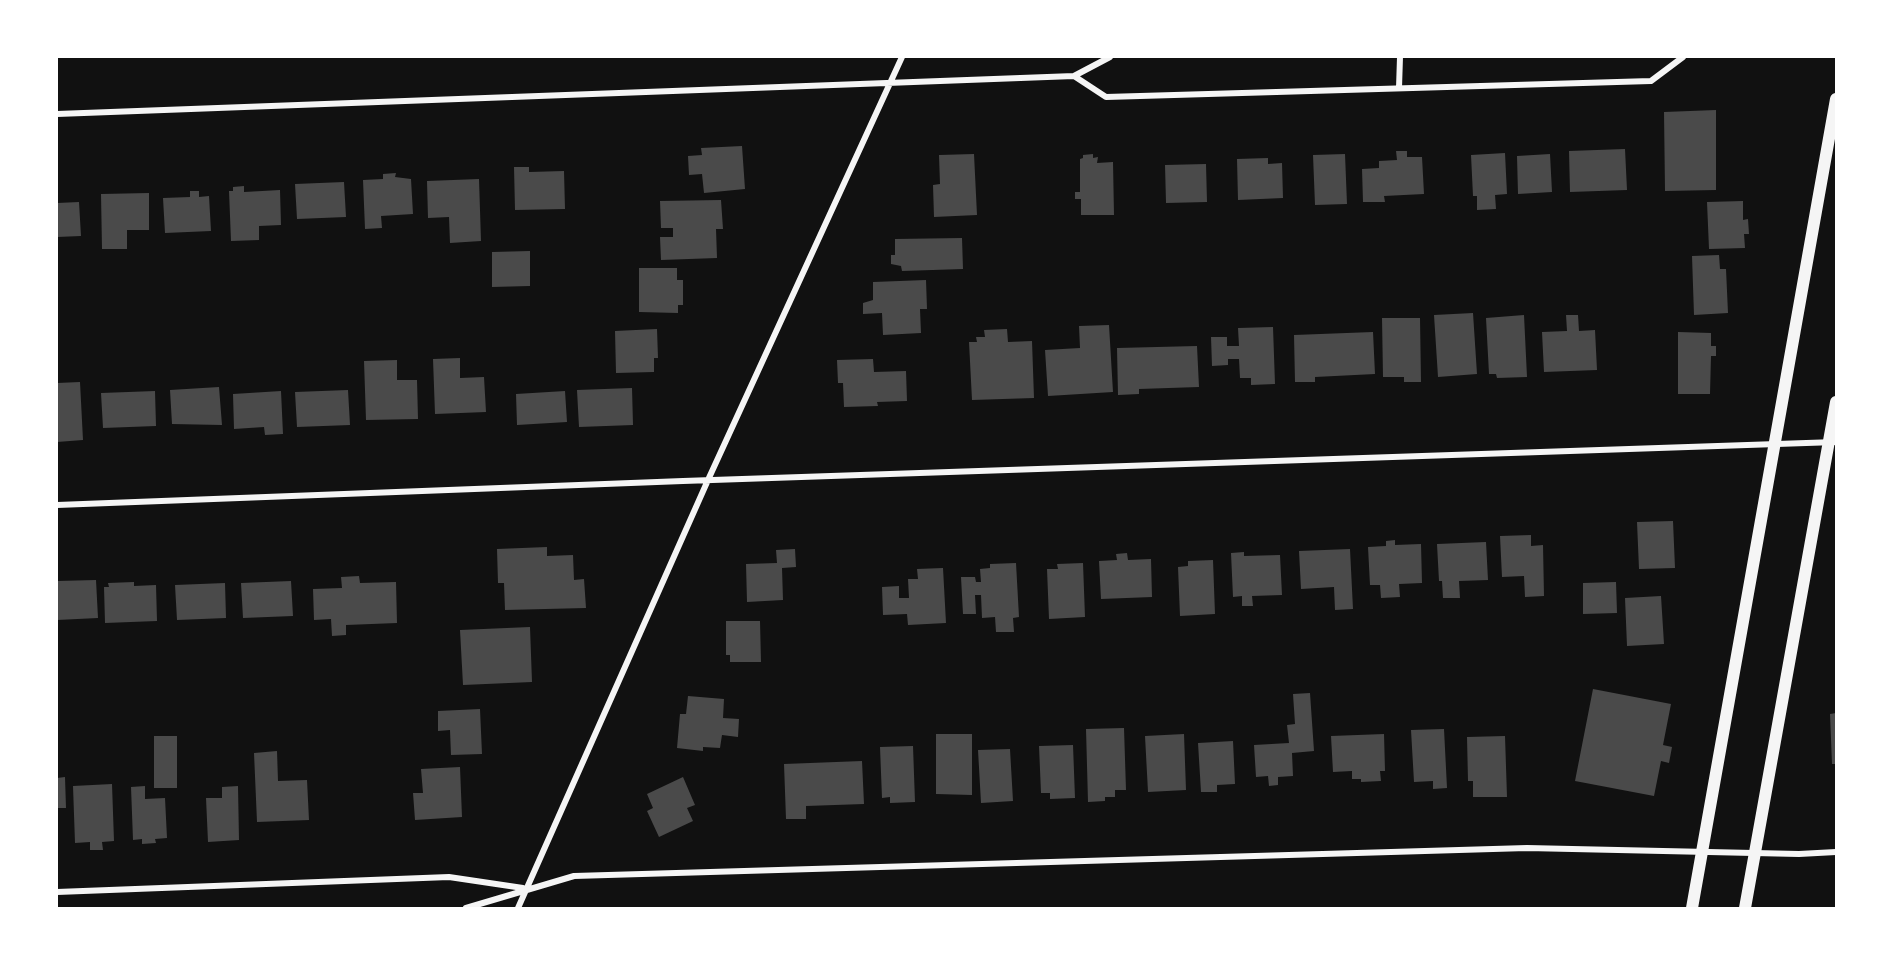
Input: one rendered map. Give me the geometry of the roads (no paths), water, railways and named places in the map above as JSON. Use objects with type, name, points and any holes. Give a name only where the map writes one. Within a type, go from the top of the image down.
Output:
[{"type":"main road","points":[[1692,908],[1836,99]]},
{"type":"main road","points":[[1745,908],[1832,442],[1836,402]]},
{"type":"street","points":[[518,908],[708,480],[902,57]]},
{"type":"street","points":[[57,114],[1074,76],[1110,57]]},
{"type":"street","points":[[1399,88],[1400,57]]},
{"type":"street","points":[[1074,76],[1106,98],[1651,81],[1683,57]]},
{"type":"street","points":[[57,505],[708,480],[1832,442]]},
{"type":"street","points":[[466,908],[574,876],[1527,848],[1755,853],[1836,852]]},
{"type":"street","points":[[57,891],[449,877],[527,889]]}]
